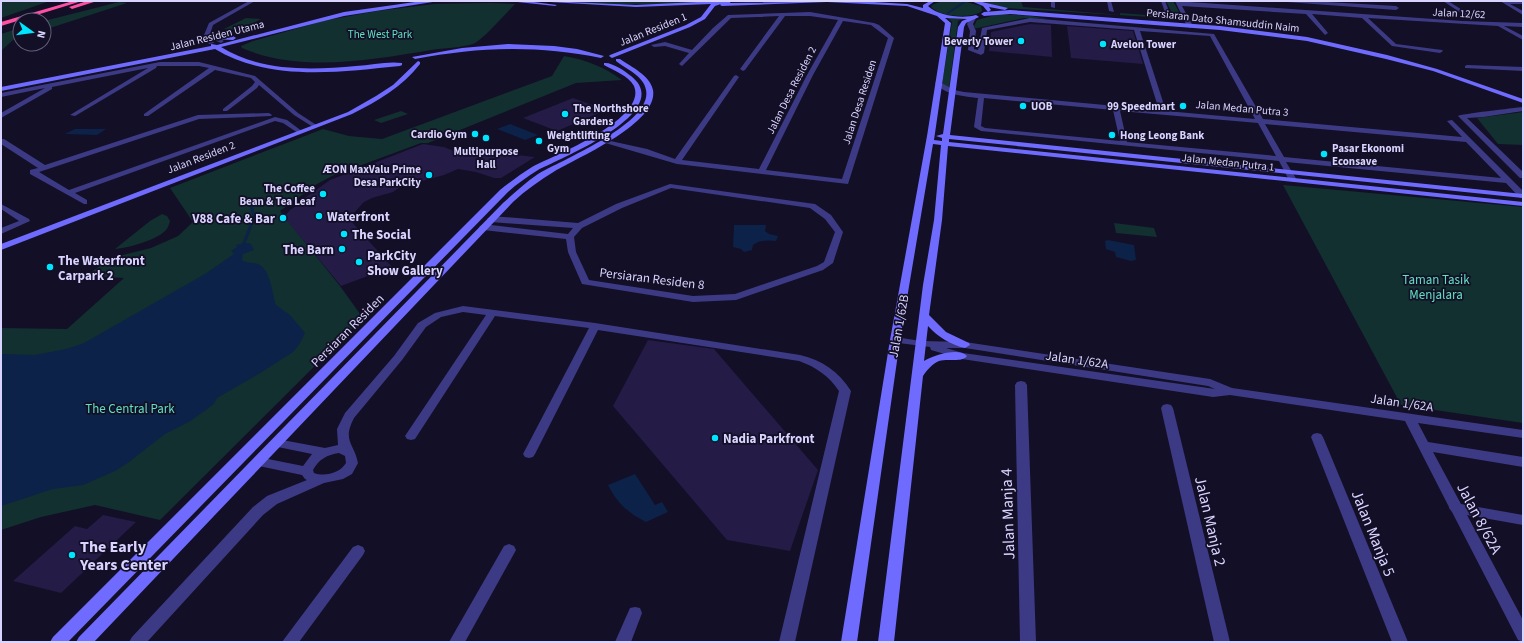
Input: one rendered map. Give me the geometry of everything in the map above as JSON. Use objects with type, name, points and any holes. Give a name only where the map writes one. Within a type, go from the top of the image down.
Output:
[{"type":"highway","points":[[1,24],[78,1]]},
{"type":"highway","points":[[52,13],[94,1]]},
{"type":"highway","points":[[1,29],[12,26]]},
{"type":"street","points":[[253,1],[211,24],[208,29],[211,40],[224,52],[234,58],[250,63],[296,69],[336,70],[402,63],[472,51],[531,49],[563,53],[606,64],[616,58]]},
{"type":"street","name":"Jalan Residen Utama","points":[[226,44],[235,38],[303,19],[361,7],[408,1]]},
{"type":"street","name":"Jalan Residen Utama","points":[[1,90],[18,84],[198,47],[211,40],[226,44],[344,14],[397,5],[437,1]]},
{"type":"street","points":[[509,1],[628,9],[699,6],[709,11]]},
{"type":"street","points":[[550,1],[636,6],[719,6],[827,1],[911,6],[939,15],[974,17],[970,24],[973,31],[971,50],[981,53],[984,29],[1030,20],[1212,35],[1293,180]]},
{"type":"street","points":[[719,6],[746,1]]},
{"type":"street","points":[[889,1],[929,1]]},
{"type":"street","points":[[929,11],[925,6],[933,1]]},
{"type":"street","points":[[1053,1],[1053,7]]},
{"type":"street","points":[[1109,1],[1112,11]]},
{"type":"street","points":[[1163,1],[1169,15]]},
{"type":"street","points":[[1245,1],[1251,9]]},
{"type":"street","points":[[1287,1],[1333,2],[1396,8]]},
{"type":"street","points":[[1386,1],[1414,20]]},
{"type":"street","points":[[1445,1],[1472,18]]},
{"type":"street","points":[[1502,1],[1523,2]]},
{"type":"street","points":[[1502,1],[1523,13]]},
{"type":"street","points":[[978,3],[988,9],[988,12],[984,14]]},
{"type":"street","name":"Persiaran Dato Shamsuddin Naim","points":[[978,3],[1010,9],[1188,24],[1286,36],[1347,47],[1435,70],[1523,101]]},
{"type":"street","points":[[1178,3],[1188,24]]},
{"type":"street","name":"Jalan 12/62","points":[[1178,3],[1310,15],[1523,25]]},
{"type":"street","points":[[1191,3],[1197,10],[1310,15],[1325,33]]},
{"type":"street","name":"Jalan Residen 1","points":[[616,58],[688,26],[699,20],[713,5],[719,6]]},
{"type":"street","name":"Persiaran Dato Shamsuddin Naim","points":[[974,17],[984,14],[1010,12],[1288,31],[1359,44],[1437,65],[1523,94]]},
{"type":"street","name":"Jalan Desa Residen","points":[[606,142],[644,151],[677,162],[845,182],[891,38],[877,26],[810,14],[730,16],[694,49],[682,64]]},
{"type":"street","points":[[743,69],[782,15]]},
{"type":"street","name":"Jalan 1/62B","points":[[849,642],[895,340],[931,139],[948,23],[939,15]]},
{"type":"street","name":"Jalan 1/62B","points":[[886,642],[921,344],[938,220],[946,141],[961,25],[966,20],[974,17]]},
{"type":"street","points":[[1364,17],[1394,45],[1440,51]]},
{"type":"street","name":"Jalan Residen 1","points":[[616,58],[675,38],[701,25],[711,18]]},
{"type":"street","name":"Jalan Desa Residen 2","points":[[762,172],[810,75],[841,19]]},
{"type":"street","points":[[1498,25],[1523,38]]},
{"type":"street","points":[[1506,29],[1523,29]]},
{"type":"street","points":[[1138,30],[1163,112]]},
{"type":"street","points":[[211,40],[235,38]]},
{"type":"street","points":[[675,38],[694,49]]},
{"type":"street","points":[[211,40],[226,44],[253,59],[297,66],[402,63]]},
{"type":"street","name":"Jalan Residen Utama","points":[[1,85],[18,84],[191,52],[211,40]]},
{"type":"street","points":[[654,45],[665,44],[694,49]]},
{"type":"street","points":[[418,60],[472,48],[519,45],[554,48],[616,58]]},
{"type":"street","points":[[191,52],[208,50],[224,52]]},
{"type":"street","points":[[596,62],[601,56]]},
{"type":"street","name":"Persiaran Residen","points":[[84,642],[277,443],[483,227],[519,192],[541,176],[565,162],[613,138],[627,128],[638,116],[646,106],[650,91],[643,78],[616,58]]},
{"type":"street","name":"Jalan Residen 2","points":[[1,247],[341,117],[370,103],[388,92],[404,78],[418,60]]},
{"type":"street","points":[[402,63],[406,70],[404,78]]},
{"type":"street","points":[[73,115],[160,64]]},
{"type":"street","points":[[1,95],[160,64],[199,64],[253,77],[285,121],[300,132]]},
{"type":"street","name":"Persiaran Residen","points":[[58,642],[481,214],[514,183],[543,164],[599,137],[622,121],[634,105],[638,92],[637,87],[631,80],[606,64]]},
{"type":"street","points":[[1467,67],[1523,69]]},
{"type":"street","points":[[146,115],[213,68]]},
{"type":"street","points":[[677,162],[736,77]]},
{"type":"street","points":[[225,110],[258,82]]},
{"type":"street","name":"Jalan Medan Putra 3","points":[[938,83],[952,92],[981,96],[1469,140]]},
{"type":"street","points":[[1,116],[58,84]]},
{"type":"street","name":"Jalan Medan Putra 1","points":[[981,96],[977,127],[983,130],[1510,181]]},
{"type":"street","points":[[1116,108],[1124,143]]},
{"type":"street","points":[[1523,109],[1483,115],[1461,116],[1523,176]]},
{"type":"street","points":[[69,193],[279,113]]},
{"type":"street","points":[[84,202],[32,172],[198,117],[279,113],[315,126]]},
{"type":"street","points":[[1450,121],[1523,196]]},
{"type":"street","name":"Jalan Desa Residen","points":[[613,138],[641,147],[644,151]]},
{"type":"street","name":"Jalan Medan Putra 1","points":[[931,139],[1293,180],[1523,204]]},
{"type":"street","points":[[1,141],[44,168]]},
{"type":"street","name":"Jalan Medan Putra 1","points":[[946,141],[1288,171],[1523,196]]},
{"type":"street","name":"Persiaran Residen 8","points":[[670,186],[812,206],[825,214],[836,226],[839,232],[828,263],[820,268],[736,296],[693,299],[585,282],[572,252],[570,237],[579,226],[619,206],[670,186]]},
{"type":"street","points":[[1,206],[26,221],[1,231]]},
{"type":"street","points":[[491,219],[537,224],[579,226]]},
{"type":"street","points":[[530,233],[537,224]]},
{"type":"street","points":[[483,227],[570,237]]},
{"type":"street","points":[[346,450],[341,436],[349,416],[398,358],[422,325],[434,317],[450,311],[463,309],[595,326],[800,358],[811,361],[835,377],[845,391],[787,642]]},
{"type":"street","points":[[411,436],[492,313]]},
{"type":"street","points":[[925,316],[947,337],[965,345]]},
{"type":"street","points":[[529,454],[595,326]]},
{"type":"street","name":"Jalan 1/62A","points":[[895,340],[921,344],[965,345],[1210,383],[1230,390],[1523,434]]},
{"type":"street","name":"Jalan 1/62A","points":[[921,344],[962,356],[1213,393],[1230,390]]},
{"type":"street","points":[[918,375],[927,362],[949,356],[962,356]]},
{"type":"street","name":"Jalan Manja 4","points":[[1021,384],[1028,642]]},
{"type":"street","name":"Jalan Manja 2","points":[[1167,408],[1222,642]]},
{"type":"street","name":"Jalan 8/62A","points":[[1409,417],[1523,635]]},
{"type":"street","name":"Jalan Manja 5","points":[[1317,437],[1400,642]]},
{"type":"street","points":[[137,642],[258,511],[272,500],[320,480],[334,478],[346,470],[353,460],[350,452],[346,450],[340,449],[325,452],[277,443]]},
{"type":"street","points":[[1424,446],[1523,462]]},
{"type":"street","points":[[320,480],[313,479],[309,476],[307,471],[308,466],[312,461],[325,452]]},
{"type":"street","points":[[258,462],[307,471]]},
{"type":"street","points":[[1456,508],[1523,520]]},
{"type":"street","points":[[457,642],[509,550]]},
{"type":"street","points":[[290,642],[358,551]]},
{"type":"street","points":[[623,642],[636,613]]},
{"type":"green space","points":[[1,1],[50,1],[18,12],[12,12],[12,14],[1,18]]},
{"type":"green space","points":[[558,1],[736,1],[603,4],[580,3]]},
{"type":"green space","points":[[942,1],[963,1],[981,6],[982,11],[977,14],[956,16],[941,13],[931,7],[932,5]]},
{"type":"green space","points":[[981,1],[1021,1],[1023,7],[1120,15],[1120,13],[1174,17],[1166,1],[1173,1],[1183,19],[1004,8]]},
{"type":"green space","points":[[119,2],[127,3],[52,27],[52,19]]},
{"type":"green space","name":"The West Park","points":[[434,4],[515,4],[482,38],[473,44],[463,46],[360,60],[311,62],[264,56],[242,48],[241,46],[253,41],[323,21],[377,11]]},
{"type":"green space","points":[[999,14],[1032,16],[1047,19],[1024,18],[975,28],[974,26],[977,20]]},
{"type":"green space","points":[[246,18],[261,19],[240,30],[224,29]]},
{"type":"green space","points":[[948,18],[963,19],[958,21],[949,88],[943,84],[952,22]]},
{"type":"green space","points":[[12,31],[12,41],[1,51],[1,34]]},
{"type":"green space","name":"The Central Park","points":[[564,56],[595,65],[609,71],[622,80],[576,83],[428,143],[421,143],[332,176],[317,184],[280,211],[340,286],[363,318],[160,520],[95,505],[41,517],[1,530],[1,328],[67,329],[124,278],[86,276],[111,258],[151,248],[178,236],[193,222],[170,188],[323,129],[349,136],[382,139],[552,76]]},
{"type":"green space","points":[[401,111],[408,114],[381,123],[374,120]]},
{"type":"green space","points":[[1523,112],[1523,145],[1498,144],[1477,118]]},
{"type":"green space","name":"Taman Tasik Menjalara","points":[[1283,185],[1523,207],[1523,423],[1401,405]]},
{"type":"green space","points":[[162,214],[167,216],[170,221],[167,229],[162,234],[142,243],[115,249],[150,221]]},
{"type":"green space","points":[[1114,223],[1154,228],[1157,237],[1116,233]]},
{"type":"water","points":[[510,124],[538,135],[525,140],[497,129]]},
{"type":"water","points":[[75,129],[106,129],[97,135],[65,134]]},
{"type":"water","points":[[734,225],[766,225],[765,231],[769,234],[778,236],[776,241],[758,242],[753,245],[752,250],[744,252],[741,249],[733,247]]},
{"type":"water","points":[[1108,240],[1134,245],[1136,260],[1131,261],[1116,257],[1115,252],[1106,249],[1105,241]]},
{"type":"water","points":[[250,243],[254,250],[243,254],[242,260],[258,264],[264,268],[271,283],[276,305],[290,315],[305,333],[299,345],[293,352],[217,398],[214,404],[203,412],[189,422],[165,434],[115,471],[83,485],[53,489],[1,506],[1,354],[35,355],[66,349],[84,343],[205,274],[234,254],[231,251],[237,247],[236,245]]},
{"type":"water","points":[[635,474],[655,505],[662,502],[668,512],[646,522],[628,511],[619,502],[608,485]]},
{"type":"building","name":"Beverly Tower","points":[[1030,24],[1051,25],[1052,57],[989,51],[991,32]]},
{"type":"building","name":"Avelon Tower","points":[[1067,26],[1133,31],[1143,64],[1071,58]]},
{"type":"building","name":"The Northshore Gardens","points":[[573,98],[606,110],[557,131],[523,118]]},
{"type":"building","name":"Waterfront","points":[[423,144],[444,147],[463,155],[472,150],[535,157],[501,178],[494,178],[476,172],[458,169],[444,175],[400,187],[393,192],[364,202],[354,213],[351,221],[392,267],[341,286],[284,217],[302,200],[330,180]]},
{"type":"building","name":"Nadia Parkfront","points":[[648,340],[714,349],[818,470],[790,551],[727,540],[613,406]]},
{"type":"building","name":"The Early Years Center","points":[[103,515],[136,522],[61,593],[13,581],[75,526],[87,529]]},
{"type":"waterway","points":[[948,13],[966,1]]},
{"type":"waterway","points":[[244,243],[254,218],[251,204],[257,199]]},
{"type":"place","name":"Beverly Tower","points":[[1021,41]]},
{"type":"place","name":"Avelon Tower","points":[[1103,44]]},
{"type":"place","name":"UOB","points":[[1023,106]]},
{"type":"place","name":"99 Speedmart","points":[[1183,106]]},
{"type":"place","name":"The Northshore Gardens","points":[[565,114]]},
{"type":"place","name":"Cardio Gym","points":[[475,134]]},
{"type":"place","name":"Hong Leong Bank","points":[[1112,135]]},
{"type":"place","name":"Multipurpose Hall","points":[[486,138]]},
{"type":"place","name":"Weightlifting Gym","points":[[539,141]]},
{"type":"place","name":"Pasar Ekonomi Econsave","points":[[1324,154]]},
{"type":"place","name":"ÆON MaxValu Prime Desa ParkCity","points":[[429,175]]},
{"type":"place","name":"The Coffee Bean & Tea Leaf","points":[[323,194]]},
{"type":"place","name":"Waterfront","points":[[319,216]]},
{"type":"place","name":"V88 Cafe & Bar","points":[[283,218]]},
{"type":"place","name":"The Social","points":[[344,234]]},
{"type":"place","name":"The Barn","points":[[342,249]]},
{"type":"place","name":"ParkCity Show Gallery","points":[[359,262]]},
{"type":"place","name":"The Waterfront Carpark 2","points":[[50,267]]},
{"type":"place","name":"Nadia Parkfront","points":[[715,438]]},
{"type":"place","name":"The Early Years Center","points":[[72,555]]}]
